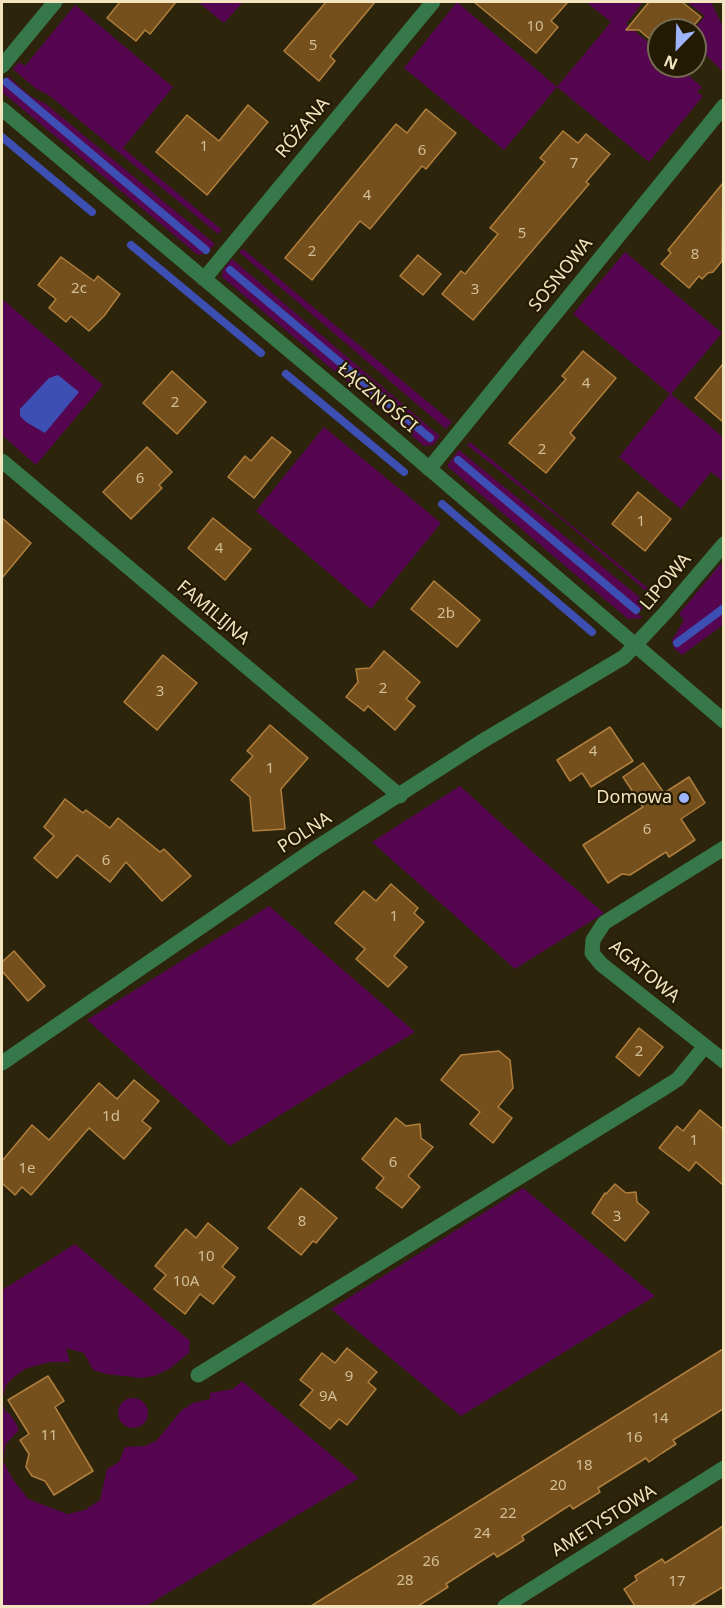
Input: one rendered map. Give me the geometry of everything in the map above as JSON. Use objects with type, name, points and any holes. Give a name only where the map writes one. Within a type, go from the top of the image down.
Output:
[{"type":"street","points":[[2,66],[55,2]]},
{"type":"street","name":"RÓŻANA","points":[[204,279],[433,2]]},
{"type":"street","name":"SOSNOWA","points":[[429,469],[723,106]]},
{"type":"street","name":"ŁĄCZNOŚCI","points":[[2,109],[637,645],[723,721]]},
{"type":"street","name":"FAMILIJNA","points":[[2,461],[400,796]]},
{"type":"street","name":"LIPOWA","points":[[637,645],[723,544]]},
{"type":"street","name":"POLNA","points":[[2,1063],[316,848],[482,742],[624,657],[637,645]]},
{"type":"street","name":"AGATOWA","points":[[723,848],[604,923],[593,940],[592,953],[601,964],[723,1062]]},
{"type":"street","points":[[198,1375],[664,1088],[678,1078],[705,1046]]},
{"type":"street","name":"AMETYSTOWA","points":[[505,1606],[723,1468]]},
{"type":"shaded area","points":[[198,2],[243,2],[224,23]]},
{"type":"shaded area","points":[[457,2],[557,87],[504,150],[404,68]]},
{"type":"shaded area","points":[[586,2],[643,2],[626,24],[647,41],[647,78],[691,78],[702,87],[697,92],[703,96],[649,162],[557,87],[611,22]]},
{"type":"shaded area","points":[[687,2],[711,2],[723,27],[723,72],[707,56],[707,18],[703,18],[705,16]]},
{"type":"shaded area","points":[[75,5],[173,87],[123,148],[222,230],[218,234],[50,96],[35,88],[13,69],[19,62],[25,66]]},
{"type":"shaded area","points":[[8,76],[30,96],[46,104],[215,244],[207,253],[198,255],[2,92],[2,82]]},
{"type":"shaded area","points":[[243,249],[452,422],[446,429],[239,252]]},
{"type":"shaded area","points":[[625,252],[722,333],[671,394],[723,437],[723,481],[711,472],[681,509],[619,457],[670,394],[573,314]]},
{"type":"shaded area","points":[[232,259],[440,436],[433,445],[424,446],[222,277],[223,270]]},
{"type":"shaded area","points":[[2,299],[103,385],[36,465],[2,435]]},
{"type":"shaded area","points":[[324,427],[441,523],[371,609],[256,511]]},
{"type":"shaded area","points":[[470,442],[655,594],[653,597],[565,522],[467,445]]},
{"type":"shaded area","points":[[459,450],[648,604],[637,613],[643,618],[628,619],[447,466]]},
{"type":"shaded area","points":[[723,561],[723,625],[682,655],[674,648],[672,640],[684,620],[679,614]]},
{"type":"shaded area","points":[[460,786],[604,913],[515,969],[372,842]]},
{"type":"shaded area","points":[[269,906],[415,1032],[230,1146],[87,1020]]},
{"type":"shaded area","points":[[523,1188],[655,1296],[461,1416],[331,1309]]},
{"type":"shaded area","points":[[75,1244],[190,1341],[189,1353],[169,1369],[154,1376],[142,1378],[106,1374],[93,1370],[84,1353],[66,1348],[70,1362],[49,1362],[25,1369],[6,1385],[2,1401],[2,1290]]},
{"type":"shaded area","points":[[242,1381],[359,1478],[146,1606],[2,1606],[2,1401],[5,1411],[10,1414],[18,1427],[18,1431],[5,1445],[3,1461],[12,1478],[28,1499],[67,1514],[85,1510],[100,1500],[107,1469],[119,1462],[125,1447],[145,1446],[156,1441],[181,1411],[193,1403],[210,1399],[210,1393],[233,1389]]},
{"type":"shaded area","points":[[133,1398],[144,1402],[148,1413],[144,1424],[133,1428],[122,1424],[118,1413],[122,1402]]},
{"type":"water","points":[[58,375],[79,392],[45,433],[26,422],[20,416],[20,409],[49,378]]},
{"type":"building","points":[[120,2],[176,2],[150,34],[145,30],[136,41],[107,18]]},
{"type":"building","points":[[326,2],[375,2],[330,56],[335,61],[319,81],[284,51]]},
{"type":"building","points":[[474,2],[568,2],[551,21],[558,27],[536,53]]},
{"type":"building","points":[[649,2],[682,2],[701,17],[647,18],[647,37],[639,30],[626,30]]},
{"type":"building","points":[[248,105],[268,122],[207,195],[156,152],[187,115],[219,141]]},
{"type":"building","points":[[426,109],[456,133],[426,169],[422,166],[370,229],[360,221],[312,280],[285,258],[396,124],[407,133]]},
{"type":"building","points":[[563,131],[578,143],[586,134],[610,154],[586,182],[589,184],[473,320],[442,294],[461,271],[465,274],[498,234],[490,228],[545,162],[540,158]]},
{"type":"building","points":[[723,183],[722,261],[713,272],[708,273],[702,279],[699,276],[689,288],[661,264],[671,253],[668,250]]},
{"type":"building","points":[[418,255],[441,274],[423,295],[400,276]]},
{"type":"building","points":[[61,257],[94,281],[98,276],[120,294],[104,316],[89,331],[71,316],[66,322],[49,308],[56,299],[38,285]]},
{"type":"building","points":[[583,351],[616,378],[570,433],[575,438],[546,473],[509,443],[566,379],[562,376]]},
{"type":"building","points":[[723,364],[723,422],[695,398]]},
{"type":"building","points":[[172,371],[206,402],[177,434],[143,403]]},
{"type":"building","points":[[272,437],[291,452],[254,498],[228,477],[245,456],[251,461]]},
{"type":"building","points":[[147,447],[172,472],[159,485],[162,488],[131,519],[103,492]]},
{"type":"building","points":[[638,492],[671,519],[645,551],[612,524]]},
{"type":"building","points":[[2,518],[31,543],[2,578]]},
{"type":"building","points":[[213,518],[251,549],[225,580],[188,548]]},
{"type":"building","points":[[434,581],[480,620],[457,647],[411,609]]},
{"type":"building","points":[[384,651],[420,682],[406,699],[415,706],[395,730],[368,706],[364,711],[346,697],[358,682],[356,669],[370,668]]},
{"type":"building","points":[[163,655],[197,683],[157,730],[124,702]]},
{"type":"building","points":[[270,725],[308,758],[281,789],[285,829],[253,831],[250,797],[231,780],[253,756],[247,751]]},
{"type":"building","points":[[610,727],[633,761],[591,787],[582,773],[570,781],[557,760]]},
{"type":"building","points":[[643,763],[664,793],[689,777],[705,803],[681,819],[695,840],[669,857],[666,852],[630,875],[622,874],[608,883],[583,845],[643,807],[623,777]]},
{"type":"building","points":[[65,799],[83,813],[86,810],[110,828],[118,818],[160,852],[164,849],[191,876],[162,901],[126,862],[110,882],[77,855],[57,878],[34,858],[54,836],[44,827]]},
{"type":"building","points":[[391,884],[418,908],[414,913],[424,922],[394,956],[407,967],[388,987],[356,959],[365,949],[335,923],[364,891],[376,901]]},
{"type":"building","points":[[14,951],[45,986],[28,1001],[2,971],[2,962]]},
{"type":"building","points":[[639,1028],[663,1047],[639,1076],[616,1057]]},
{"type":"building","points":[[499,1051],[510,1060],[513,1088],[498,1107],[512,1118],[493,1143],[470,1124],[480,1112],[441,1080],[461,1055]]},
{"type":"building","points":[[134,1080],[159,1101],[142,1121],[151,1128],[124,1159],[89,1128],[31,1195],[22,1187],[15,1195],[2,1183],[2,1161],[32,1125],[49,1140],[99,1083],[117,1099]]},
{"type":"building","points":[[700,1110],[723,1129],[723,1185],[696,1162],[689,1171],[659,1148],[677,1126],[683,1131]]},
{"type":"building","points":[[396,1118],[406,1126],[420,1124],[421,1138],[433,1147],[408,1176],[420,1187],[402,1208],[376,1188],[384,1178],[362,1159]]},
{"type":"building","points":[[615,1184],[626,1193],[636,1192],[637,1202],[649,1212],[625,1241],[592,1213],[605,1193]]},
{"type":"building","points":[[301,1188],[337,1218],[316,1243],[313,1241],[301,1255],[268,1228]]},
{"type":"building","points":[[208,1223],[238,1248],[222,1267],[235,1277],[213,1304],[200,1294],[185,1314],[154,1289],[166,1275],[155,1266],[186,1229],[196,1238]]},
{"type":"building","points":[[347,1348],[377,1372],[368,1382],[376,1389],[347,1425],[339,1419],[330,1429],[300,1405],[313,1390],[300,1380],[322,1353],[335,1363]]},
{"type":"building","points":[[723,1349],[723,1409],[673,1440],[676,1444],[649,1462],[646,1458],[598,1488],[600,1492],[573,1509],[570,1505],[522,1536],[524,1540],[510,1549],[497,1557],[494,1553],[446,1584],[448,1587],[418,1606],[311,1606]]},
{"type":"building","points":[[48,1376],[64,1401],[55,1407],[93,1471],[54,1495],[45,1481],[32,1476],[26,1467],[29,1454],[20,1440],[29,1434],[8,1400]]},
{"type":"building","points":[[723,1526],[723,1587],[691,1606],[635,1606],[624,1589],[637,1580],[635,1576],[662,1559],[665,1563]]},
{"type":"waterway","points":[[6,82],[206,250]]},
{"type":"waterway","points":[[2,137],[92,212]]},
{"type":"waterway","points":[[131,245],[261,353]]},
{"type":"waterway","points":[[230,270],[430,438]]},
{"type":"waterway","points":[[286,374],[404,472]]},
{"type":"waterway","points":[[458,460],[636,610]]},
{"type":"waterway","points":[[442,504],[592,632]]},
{"type":"waterway","points":[[677,643],[724,608]]},
{"type":"place","name":"Domowa","points":[[684,798]]}]
